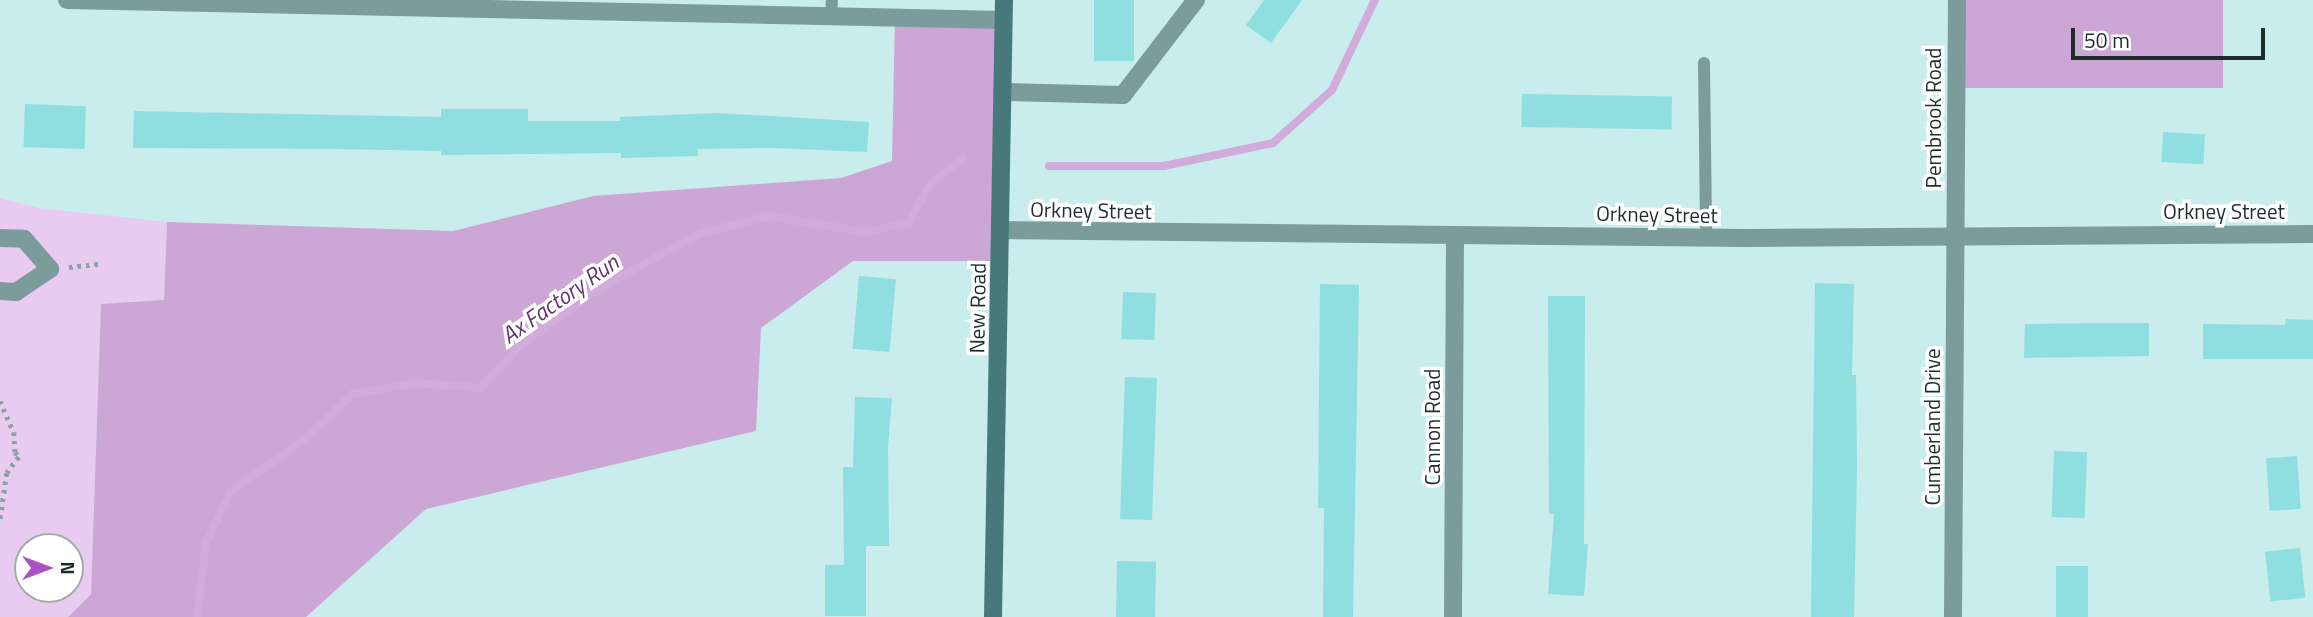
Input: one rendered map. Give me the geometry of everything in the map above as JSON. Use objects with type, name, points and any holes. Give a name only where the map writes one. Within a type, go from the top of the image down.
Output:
[{"type":"street","points":[[67,0],[832,9],[1003,20]]},
{"type":"street","name":"New Road","points":[[993,617],[1002,230],[1004,0]]},
{"type":"street","points":[[1003,92],[1123,94],[1196,0]]},
{"type":"street","name":"Pembrook Road","points":[[1955,237],[1957,0]]},
{"type":"street","name":"Orkney Street","points":[[1002,230],[1706,237],[2313,234]]},
{"type":"street","name":"Cannon Road","points":[[1453,617],[1455,236]]},
{"type":"street","name":"Cumberland Drive","points":[[1953,617],[1955,237]]},
{"type":"street","points":[[0,238],[24,239],[50,269],[16,292],[0,291]]},
{"type":"lane","points":[[1703,63],[1706,237]]},
{"type":"path","points":[[50,269],[100,264]]},
{"type":"path","points":[[0,401],[13,432],[15,452],[19,457],[7,473],[0,521]]},
{"type":"shaded area","points":[[1957,0],[2223,0],[2223,88],[1957,88]]},
{"type":"shaded area","points":[[895,18],[1003,20],[1001,261],[853,261],[761,328],[756,431],[426,509],[306,617],[68,617],[91,594],[101,304],[164,300],[167,222],[453,231],[593,196],[841,178],[892,161]]},
{"type":"shaded area","points":[[0,198],[38,208],[167,222],[164,301],[101,304],[91,594],[84,601],[84,533],[14,533],[14,603],[82,603],[68,617],[0,617]]},
{"type":"building","points":[[1094,0],[1134,0],[1134,61],[1094,61]]},
{"type":"building","points":[[1264,0],[1302,0],[1271,43],[1246,25]]},
{"type":"building","points":[[1522,94],[1672,97],[1671,130],[1521,127]]},
{"type":"building","points":[[25,104],[86,106],[84,149],[23,147]]},
{"type":"building","points":[[441,109],[528,109],[528,121],[620,121],[620,117],[718,113],[869,122],[867,152],[773,148],[698,149],[698,156],[621,158],[621,153],[441,155],[441,151],[133,148],[134,111],[441,117]]},
{"type":"building","points":[[2163,132],[2205,134],[2203,164],[2161,162]]},
{"type":"building","points":[[859,276],[896,279],[889,352],[853,349]]},
{"type":"building","points":[[1815,283],[1854,284],[1852,375],[1856,375],[1857,468],[1854,617],[1811,617]]},
{"type":"building","points":[[1320,284],[1359,285],[1353,617],[1323,617],[1324,508],[1318,508]]},
{"type":"building","points":[[1123,292],[1156,293],[1154,340],[1121,339]]},
{"type":"building","points":[[1548,296],[1585,296],[1584,544],[1588,544],[1584,596],[1548,594],[1554,514],[1549,514]]},
{"type":"building","points":[[2286,319],[2313,320],[2313,359],[2203,359],[2203,324],[2285,325]]},
{"type":"building","points":[[2149,323],[2149,356],[2024,358],[2025,324]]},
{"type":"building","points":[[1125,377],[1157,378],[1152,520],[1120,519]]},
{"type":"building","points":[[855,397],[892,398],[888,447],[889,546],[866,546],[866,616],[825,616],[825,565],[844,565],[843,467],[853,467]]},
{"type":"building","points":[[2054,451],[2087,452],[2085,518],[2052,517]]},
{"type":"building","points":[[2297,456],[2301,509],[2270,511],[2266,458]]},
{"type":"building","points":[[2300,548],[2305,598],[2270,601],[2265,552]]},
{"type":"building","points":[[1117,561],[1156,562],[1155,617],[1116,617]]},
{"type":"building","points":[[2056,566],[2088,566],[2088,617],[2056,617]]},
{"type":"waterway","name":"Ax Factory Run","points":[[1049,166],[1164,166],[1273,143],[1332,90],[1375,0]]},
{"type":"waterway","name":"Ax Factory Run","points":[[197,617],[206,543],[231,491],[307,438],[352,394],[416,383],[480,388],[522,344],[600,288],[701,233],[768,216],[865,232],[908,223],[931,183],[963,159]]}]
